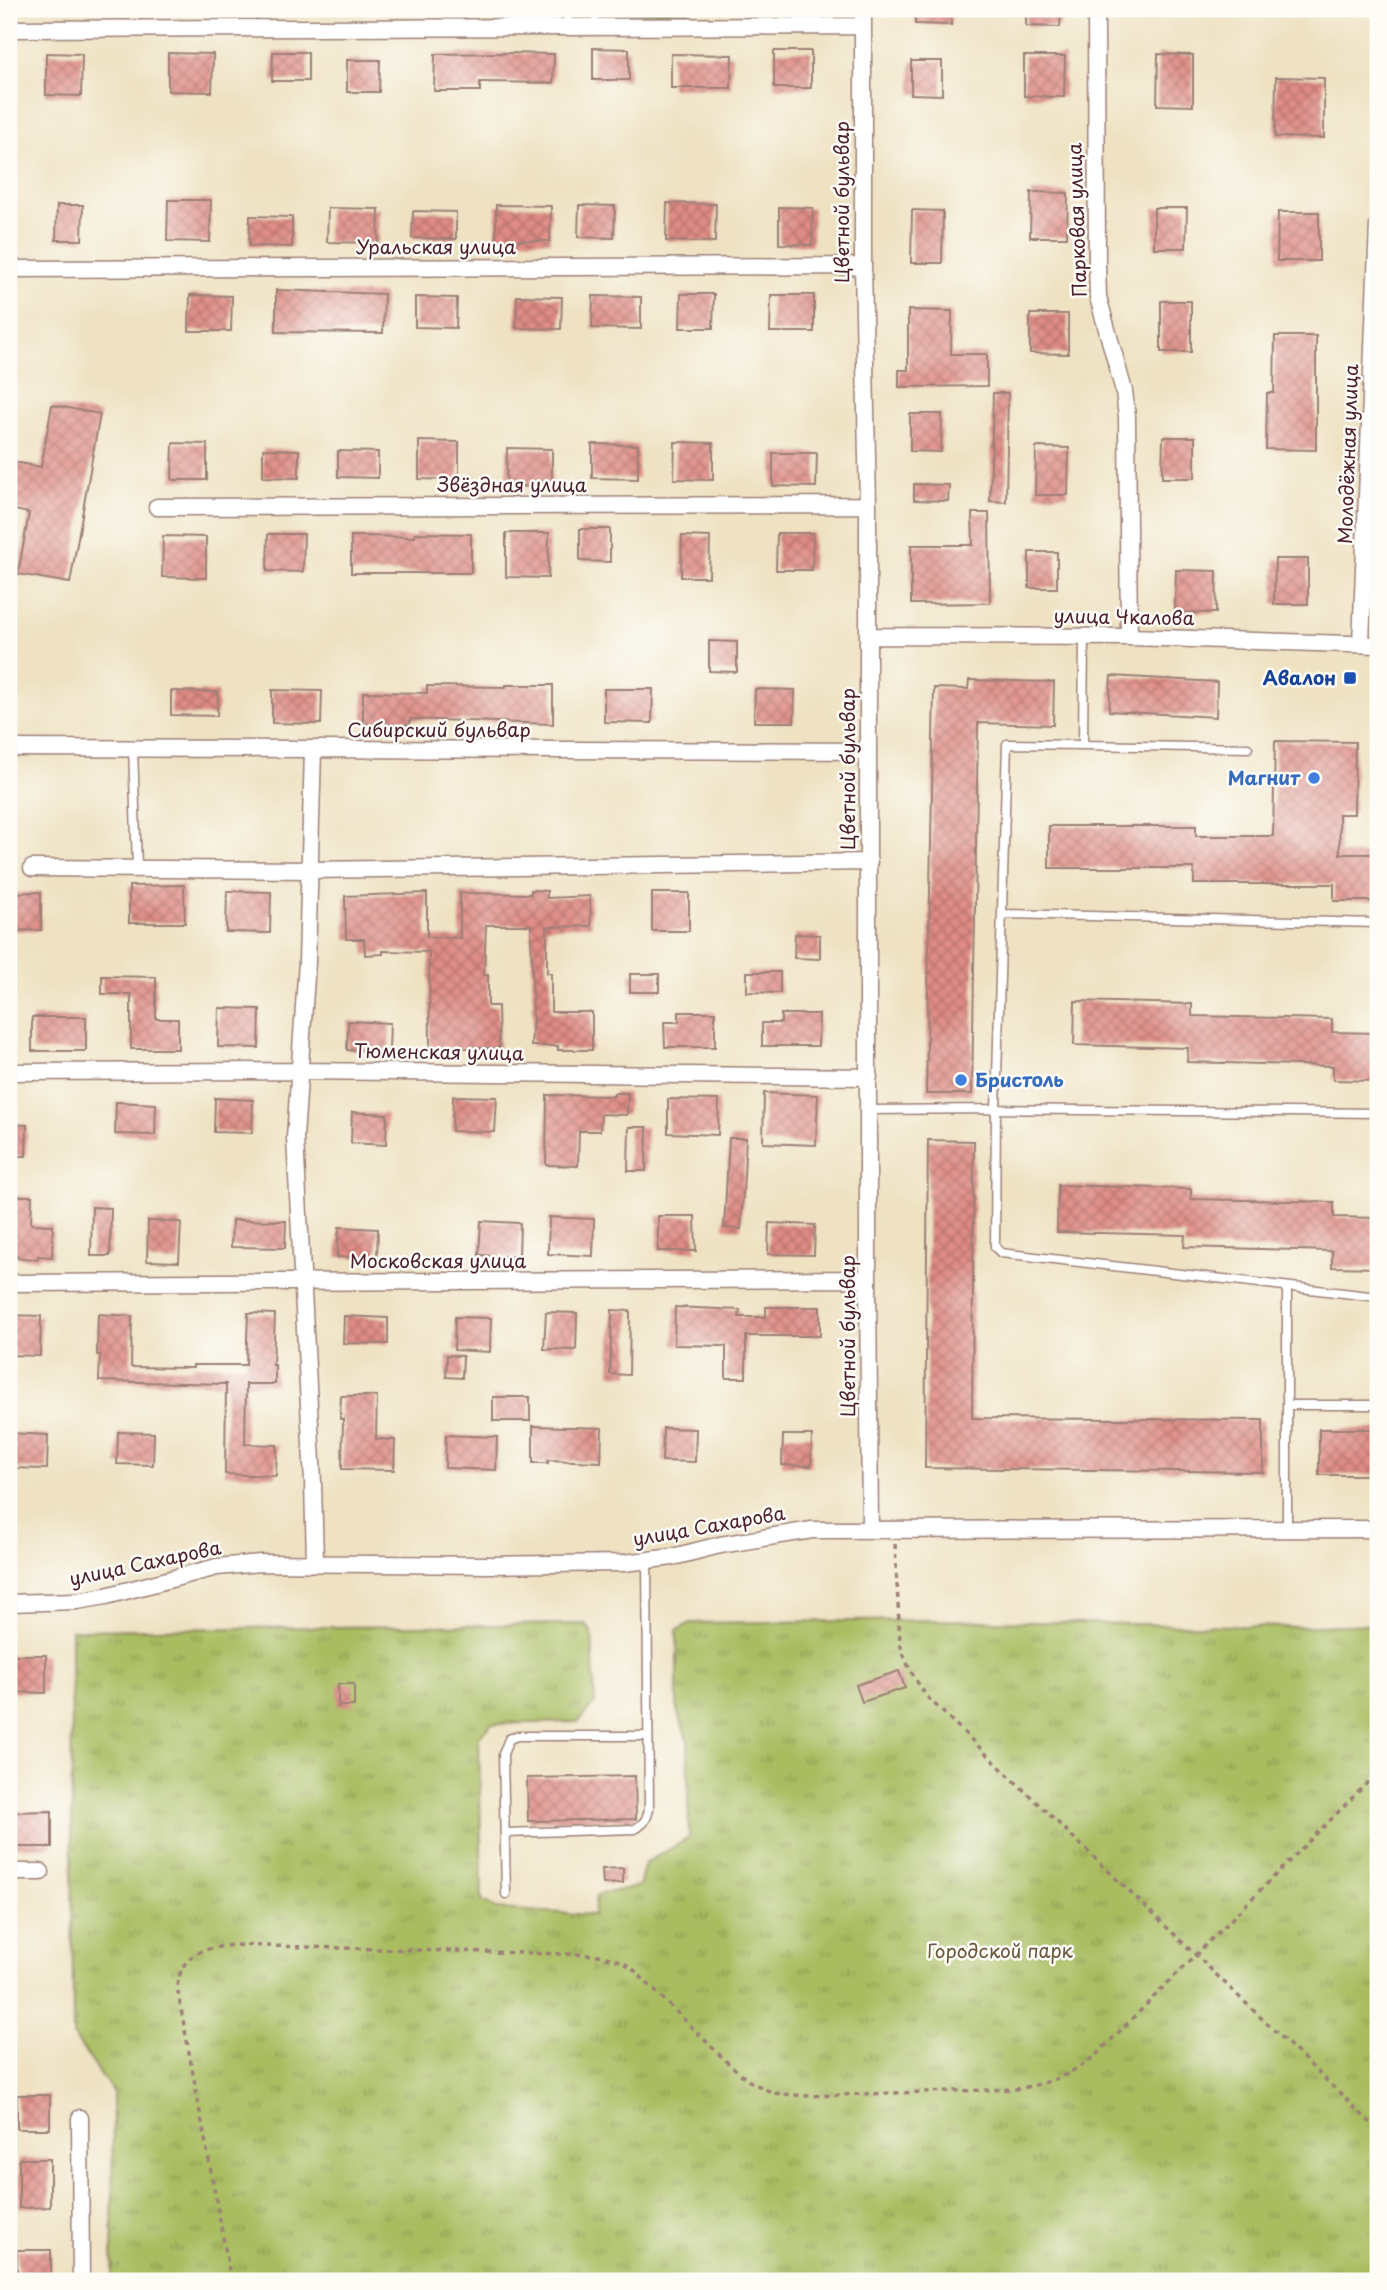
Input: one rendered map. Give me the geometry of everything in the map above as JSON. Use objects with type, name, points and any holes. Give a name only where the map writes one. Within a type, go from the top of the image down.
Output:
[{"type":"street","name":"Цветной бульвар","points":[[863,9],[863,266],[868,505],[870,1529]]},
{"type":"street","name":"Парковая улица","points":[[1096,9],[1098,297],[1124,391],[1127,417],[1129,637]]},
{"type":"street","points":[[9,29],[862,26]]},
{"type":"street","name":"Молодёжная улица","points":[[1361,643],[1375,382],[1378,225]]},
{"type":"street","name":"Уральская улица","points":[[9,269],[863,266]]},
{"type":"street","name":"Звёздная улица","points":[[157,507],[868,505]]},
{"type":"street","name":"улица Чкалова","points":[[868,636],[1129,637],[1378,645]]},
{"type":"street","name":"Сибирский бульвар","points":[[9,748],[868,751]]},
{"type":"street","points":[[313,750],[307,962],[295,1138],[315,1562]]},
{"type":"street","points":[[32,868],[310,870],[869,862]]},
{"type":"street","name":"Тюменская улица","points":[[9,1072],[298,1071],[869,1077]]},
{"type":"street","name":"Московская улица","points":[[9,1283],[868,1279]]},
{"type":"street","name":"улица Сахарова","points":[[9,1602],[77,1601],[106,1597],[217,1567],[260,1563],[555,1565],[647,1560],[812,1530],[1378,1529]]},
{"type":"street","points":[[9,1872],[41,1872]]},
{"type":"street","points":[[80,2118],[81,2281]]},
{"type":"lane","points":[[568,9],[568,27]]},
{"type":"lane","points":[[1083,745],[1084,637]]},
{"type":"lane","points":[[1248,748],[1007,744],[996,1109],[995,1247],[1001,1253],[1378,1297]]},
{"type":"lane","points":[[133,747],[137,868]]},
{"type":"lane","points":[[1003,914],[1378,923]]},
{"type":"lane","points":[[869,1110],[1378,1113]]},
{"type":"lane","points":[[1287,1287],[1287,1529]]},
{"type":"lane","points":[[1288,1405],[1378,1405]]},
{"type":"lane","points":[[505,1833],[635,1829],[642,1825],[649,1810],[647,1560]]},
{"type":"lane","points":[[506,1894],[503,1754],[509,1739],[517,1736],[648,1736]]},
{"type":"path","points":[[894,1529],[900,1643],[914,1679],[926,1697],[1378,2130]]},
{"type":"path","points":[[231,2281],[177,1987],[179,1974],[187,1960],[199,1951],[233,1945],[610,1957],[640,1975],[749,2081],[773,2093],[804,2096],[1016,2089],[1055,2080],[1071,2073],[1098,2053],[1378,1772]]},
{"type":"green space","points":[[574,9],[689,9],[689,12],[574,14]]},
{"type":"green space","name":"Городской парк","points":[[935,1620],[1286,1627],[1378,1624],[1378,2281],[112,2281],[113,2092],[73,2035],[71,1630],[585,1624],[592,1632],[595,1703],[578,1722],[491,1724],[479,1737],[482,1900],[497,1909],[594,1915],[596,1895],[639,1886],[645,1863],[689,1838],[688,1741],[677,1710],[677,1630],[691,1623]]},
{"type":"building","points":[[915,9],[951,9],[951,25],[915,24]]},
{"type":"building","points":[[1026,9],[1061,9],[1060,27],[1026,26]]},
{"type":"building","points":[[593,48],[629,49],[629,80],[593,80]]},
{"type":"building","points":[[774,51],[811,51],[811,88],[774,88]]},
{"type":"building","points":[[273,52],[308,52],[308,81],[272,81]]},
{"type":"building","points":[[46,53],[82,54],[81,96],[46,95]]},
{"type":"building","points":[[168,53],[213,54],[212,92],[168,91]]},
{"type":"building","points":[[435,54],[554,54],[553,83],[480,82],[480,91],[434,91]]},
{"type":"building","points":[[671,54],[732,55],[731,88],[671,88]]},
{"type":"building","points":[[1158,54],[1193,55],[1193,106],[1157,105]]},
{"type":"building","points":[[1024,56],[1065,56],[1064,97],[1024,96]]},
{"type":"building","points":[[347,60],[380,60],[379,92],[347,92]]},
{"type":"building","points":[[911,61],[942,61],[942,95],[911,94]]},
{"type":"building","points":[[1276,77],[1324,78],[1324,138],[1275,137]]},
{"type":"building","points":[[1031,192],[1068,193],[1067,237],[1030,237]]},
{"type":"building","points":[[168,200],[211,200],[210,242],[167,241]]},
{"type":"building","points":[[667,203],[716,204],[715,242],[666,241]]},
{"type":"building","points":[[57,205],[83,205],[82,240],[56,240]]},
{"type":"building","points":[[496,205],[551,206],[550,241],[496,240]]},
{"type":"building","points":[[579,205],[615,206],[614,238],[578,237]]},
{"type":"building","points":[[779,207],[813,208],[812,245],[779,244]]},
{"type":"building","points":[[328,208],[379,209],[378,243],[327,242]]},
{"type":"building","points":[[1154,208],[1187,208],[1186,248],[1154,248]]},
{"type":"building","points":[[912,210],[943,211],[942,263],[911,263]]},
{"type":"building","points":[[413,211],[456,212],[456,239],[412,238]]},
{"type":"building","points":[[1278,212],[1319,212],[1319,261],[1277,261]]},
{"type":"building","points":[[250,216],[292,217],[292,247],[249,246]]},
{"type":"building","points":[[276,290],[384,294],[383,333],[276,332]]},
{"type":"building","points":[[681,294],[714,294],[713,328],[680,328]]},
{"type":"building","points":[[190,295],[232,296],[231,331],[189,331]]},
{"type":"building","points":[[771,295],[814,295],[814,332],[770,332]]},
{"type":"building","points":[[517,296],[562,297],[561,329],[516,328]]},
{"type":"building","points":[[593,296],[641,297],[641,329],[592,328]]},
{"type":"building","points":[[415,297],[457,298],[456,328],[415,327]]},
{"type":"building","points":[[1161,301],[1191,301],[1191,352],[1161,352]]},
{"type":"building","points":[[908,310],[952,311],[951,354],[987,354],[987,386],[899,387],[899,370],[908,370]]},
{"type":"building","points":[[1030,314],[1068,314],[1068,354],[1030,353]]},
{"type":"building","points":[[1275,336],[1316,336],[1316,450],[1266,449],[1267,393],[1274,393]]},
{"type":"building","points":[[993,393],[1008,393],[1006,502],[990,501]]},
{"type":"building","points":[[52,405],[100,414],[70,583],[18,574],[29,513],[9,509],[9,461],[41,467]]},
{"type":"building","points":[[910,414],[942,414],[941,452],[910,451]]},
{"type":"building","points":[[1163,437],[1195,437],[1195,478],[1162,478]]},
{"type":"building","points":[[419,441],[459,442],[459,480],[419,479]]},
{"type":"building","points":[[675,442],[713,443],[713,480],[674,479]]},
{"type":"building","points":[[173,443],[207,444],[207,480],[172,480]]},
{"type":"building","points":[[592,444],[638,445],[638,479],[592,478]]},
{"type":"building","points":[[1036,447],[1069,448],[1068,495],[1035,495]]},
{"type":"building","points":[[507,448],[552,449],[552,487],[506,486]]},
{"type":"building","points":[[263,449],[299,450],[299,478],[263,477]]},
{"type":"building","points":[[338,451],[378,452],[378,478],[338,477]]},
{"type":"building","points":[[773,453],[817,453],[816,487],[773,486]]},
{"type":"building","points":[[914,484],[949,485],[948,501],[914,500]]},
{"type":"building","points":[[972,513],[989,513],[990,603],[911,604],[911,545],[973,545]]},
{"type":"building","points":[[580,529],[610,529],[610,562],[580,561]]},
{"type":"building","points":[[415,533],[471,534],[471,573],[351,573],[351,536],[415,537]]},
{"type":"building","points":[[506,533],[549,533],[548,578],[506,577]]},
{"type":"building","points":[[777,533],[813,533],[812,570],[776,570]]},
{"type":"building","points":[[268,534],[304,534],[303,572],[267,571]]},
{"type":"building","points":[[163,536],[206,537],[206,578],[162,577]]},
{"type":"building","points":[[682,536],[710,537],[709,577],[681,577]]},
{"type":"building","points":[[1029,552],[1057,552],[1057,588],[1029,588]]},
{"type":"building","points":[[1275,559],[1308,559],[1308,604],[1274,604]]},
{"type":"building","points":[[1176,570],[1217,571],[1216,613],[1175,612]]},
{"type":"building","points":[[709,641],[737,642],[737,672],[709,671]]},
{"type":"building","points":[[1111,676],[1217,682],[1216,717],[1109,711]]},
{"type":"building","points":[[969,680],[1054,682],[1053,725],[978,723],[972,1094],[926,1094],[934,688],[968,689]]},
{"type":"building","points":[[553,685],[553,724],[410,719],[410,725],[363,724],[363,692],[427,693],[427,686]]},
{"type":"building","points":[[604,689],[653,689],[652,723],[604,722]]},
{"type":"building","points":[[755,689],[795,690],[794,722],[754,722]]},
{"type":"building","points":[[272,690],[322,691],[321,724],[272,723]]},
{"type":"building","points":[[171,691],[218,692],[217,716],[171,715]]},
{"type":"building","points":[[1275,741],[1355,742],[1354,814],[1339,814],[1340,854],[1378,854],[1378,901],[1334,901],[1334,884],[1194,884],[1194,868],[1049,868],[1049,826],[1196,826],[1196,836],[1273,836]]},
{"type":"building","points":[[184,885],[185,923],[129,923],[129,886]]},
{"type":"building","points":[[531,890],[547,891],[547,898],[590,896],[591,926],[547,927],[547,973],[551,973],[551,1012],[592,1012],[592,1050],[558,1050],[558,1046],[531,1046],[531,925],[486,925],[484,975],[488,975],[488,1006],[498,1006],[499,1048],[430,1048],[429,952],[383,951],[383,954],[365,955],[364,939],[346,939],[345,896],[427,893],[427,937],[460,938],[460,893],[531,894]]},
{"type":"building","points":[[227,891],[271,892],[270,933],[226,932]]},
{"type":"building","points":[[41,892],[41,930],[9,931],[9,893]]},
{"type":"building","points":[[652,893],[689,893],[689,931],[652,931]]},
{"type":"building","points":[[795,934],[820,935],[820,959],[794,958]]},
{"type":"building","points":[[747,972],[780,972],[780,993],[747,992]]},
{"type":"building","points":[[630,974],[659,974],[659,992],[630,992]]},
{"type":"building","points":[[102,976],[156,977],[156,1019],[178,1019],[178,1049],[131,1049],[131,994],[102,994]]},
{"type":"building","points":[[1075,1001],[1192,1004],[1192,1016],[1332,1019],[1332,1032],[1378,1033],[1378,1081],[1333,1080],[1333,1066],[1187,1062],[1188,1048],[1074,1045]]},
{"type":"building","points":[[219,1008],[260,1009],[259,1048],[218,1047]]},
{"type":"building","points":[[679,1012],[715,1012],[715,1047],[665,1047],[664,1022],[679,1022]]},
{"type":"building","points":[[781,1014],[819,1014],[818,1046],[762,1046],[762,1023],[781,1023]]},
{"type":"building","points":[[32,1017],[86,1017],[86,1051],[32,1051]]},
{"type":"building","points":[[348,1021],[390,1023],[389,1051],[347,1050]]},
{"type":"building","points":[[614,1093],[628,1093],[627,1115],[601,1114],[600,1131],[579,1131],[578,1166],[546,1165],[547,1095],[614,1096]]},
{"type":"building","points":[[764,1093],[818,1095],[816,1145],[763,1143]]},
{"type":"building","points":[[453,1096],[497,1097],[495,1132],[452,1131]]},
{"type":"building","points":[[215,1098],[253,1100],[252,1133],[214,1132]]},
{"type":"building","points":[[668,1099],[719,1100],[718,1135],[668,1133]]},
{"type":"building","points":[[116,1102],[156,1104],[155,1135],[115,1134]]},
{"type":"building","points":[[352,1112],[387,1114],[386,1145],[351,1143]]},
{"type":"building","points":[[9,1124],[27,1125],[26,1156],[9,1156]]},
{"type":"building","points":[[629,1127],[647,1127],[646,1171],[628,1171]]},
{"type":"building","points":[[729,1138],[746,1138],[741,1229],[724,1228]]},
{"type":"building","points":[[928,1140],[974,1141],[972,1418],[1263,1420],[1263,1472],[925,1468]]},
{"type":"building","points":[[1058,1185],[1191,1189],[1191,1199],[1334,1202],[1334,1217],[1378,1218],[1378,1268],[1332,1267],[1332,1251],[1184,1247],[1185,1235],[1057,1232]]},
{"type":"building","points":[[9,1196],[32,1196],[31,1224],[53,1225],[52,1257],[38,1256],[38,1259],[9,1255]]},
{"type":"building","points":[[92,1207],[111,1208],[110,1256],[91,1256]]},
{"type":"building","points":[[658,1216],[695,1216],[696,1251],[658,1251]]},
{"type":"building","points":[[549,1217],[594,1219],[593,1256],[548,1254]]},
{"type":"building","points":[[232,1220],[286,1221],[285,1248],[231,1247]]},
{"type":"building","points":[[148,1221],[181,1222],[179,1262],[147,1261]]},
{"type":"building","points":[[481,1221],[520,1223],[519,1257],[479,1255]]},
{"type":"building","points":[[769,1223],[815,1225],[814,1255],[768,1254]]},
{"type":"building","points":[[339,1227],[378,1229],[377,1258],[337,1257]]},
{"type":"building","points":[[675,1307],[740,1310],[739,1317],[766,1317],[766,1307],[820,1307],[820,1336],[746,1336],[746,1378],[726,1378],[726,1346],[674,1345]]},
{"type":"building","points":[[612,1310],[630,1311],[629,1375],[610,1374]]},
{"type":"building","points":[[546,1312],[577,1313],[576,1350],[544,1349]]},
{"type":"building","points":[[248,1313],[275,1314],[275,1384],[246,1384],[245,1444],[277,1445],[276,1476],[225,1474],[226,1384],[99,1381],[98,1314],[132,1316],[131,1367],[193,1368],[193,1365],[246,1365]]},
{"type":"building","points":[[9,1315],[41,1316],[40,1356],[9,1355]]},
{"type":"building","points":[[344,1316],[388,1318],[388,1344],[343,1343]]},
{"type":"building","points":[[455,1317],[491,1318],[490,1352],[454,1350]]},
{"type":"building","points":[[447,1355],[463,1356],[462,1378],[446,1377]]},
{"type":"building","points":[[341,1396],[377,1396],[376,1439],[395,1440],[394,1470],[342,1469]]},
{"type":"building","points":[[493,1397],[530,1397],[530,1421],[493,1421]]},
{"type":"building","points":[[533,1426],[602,1428],[601,1462],[548,1460],[548,1463],[533,1463]]},
{"type":"building","points":[[663,1428],[696,1429],[695,1462],[662,1461]]},
{"type":"building","points":[[1319,1429],[1378,1429],[1378,1475],[1319,1475]]},
{"type":"building","points":[[118,1432],[154,1433],[153,1465],[117,1464]]},
{"type":"building","points":[[9,1433],[48,1435],[47,1469],[9,1468]]},
{"type":"building","points":[[446,1435],[497,1437],[496,1470],[445,1468]]},
{"type":"building","points":[[783,1435],[812,1435],[811,1466],[782,1465]]},
{"type":"building","points":[[9,1655],[46,1655],[46,1693],[9,1692]]},
{"type":"building","points":[[899,1671],[905,1688],[862,1702],[856,1685]]},
{"type":"building","points":[[338,1684],[354,1684],[354,1706],[338,1706]]},
{"type":"building","points":[[635,1776],[636,1819],[528,1821],[527,1778]]},
{"type":"building","points":[[52,1811],[52,1847],[11,1847],[11,1812]]},
{"type":"building","points":[[623,1868],[623,1883],[603,1884],[602,1869]]},
{"type":"building","points":[[17,2095],[50,2095],[50,2129],[17,2129]]},
{"type":"building","points":[[19,2159],[50,2159],[50,2207],[19,2208]]},
{"type":"building","points":[[17,2250],[51,2250],[51,2281],[17,2281]]},
{"type":"place","name":"Авалон","points":[[1350,678]]},
{"type":"place","name":"Магнит","points":[[1314,778]]},
{"type":"place","name":"Бристоль","points":[[961,1080]]}]
